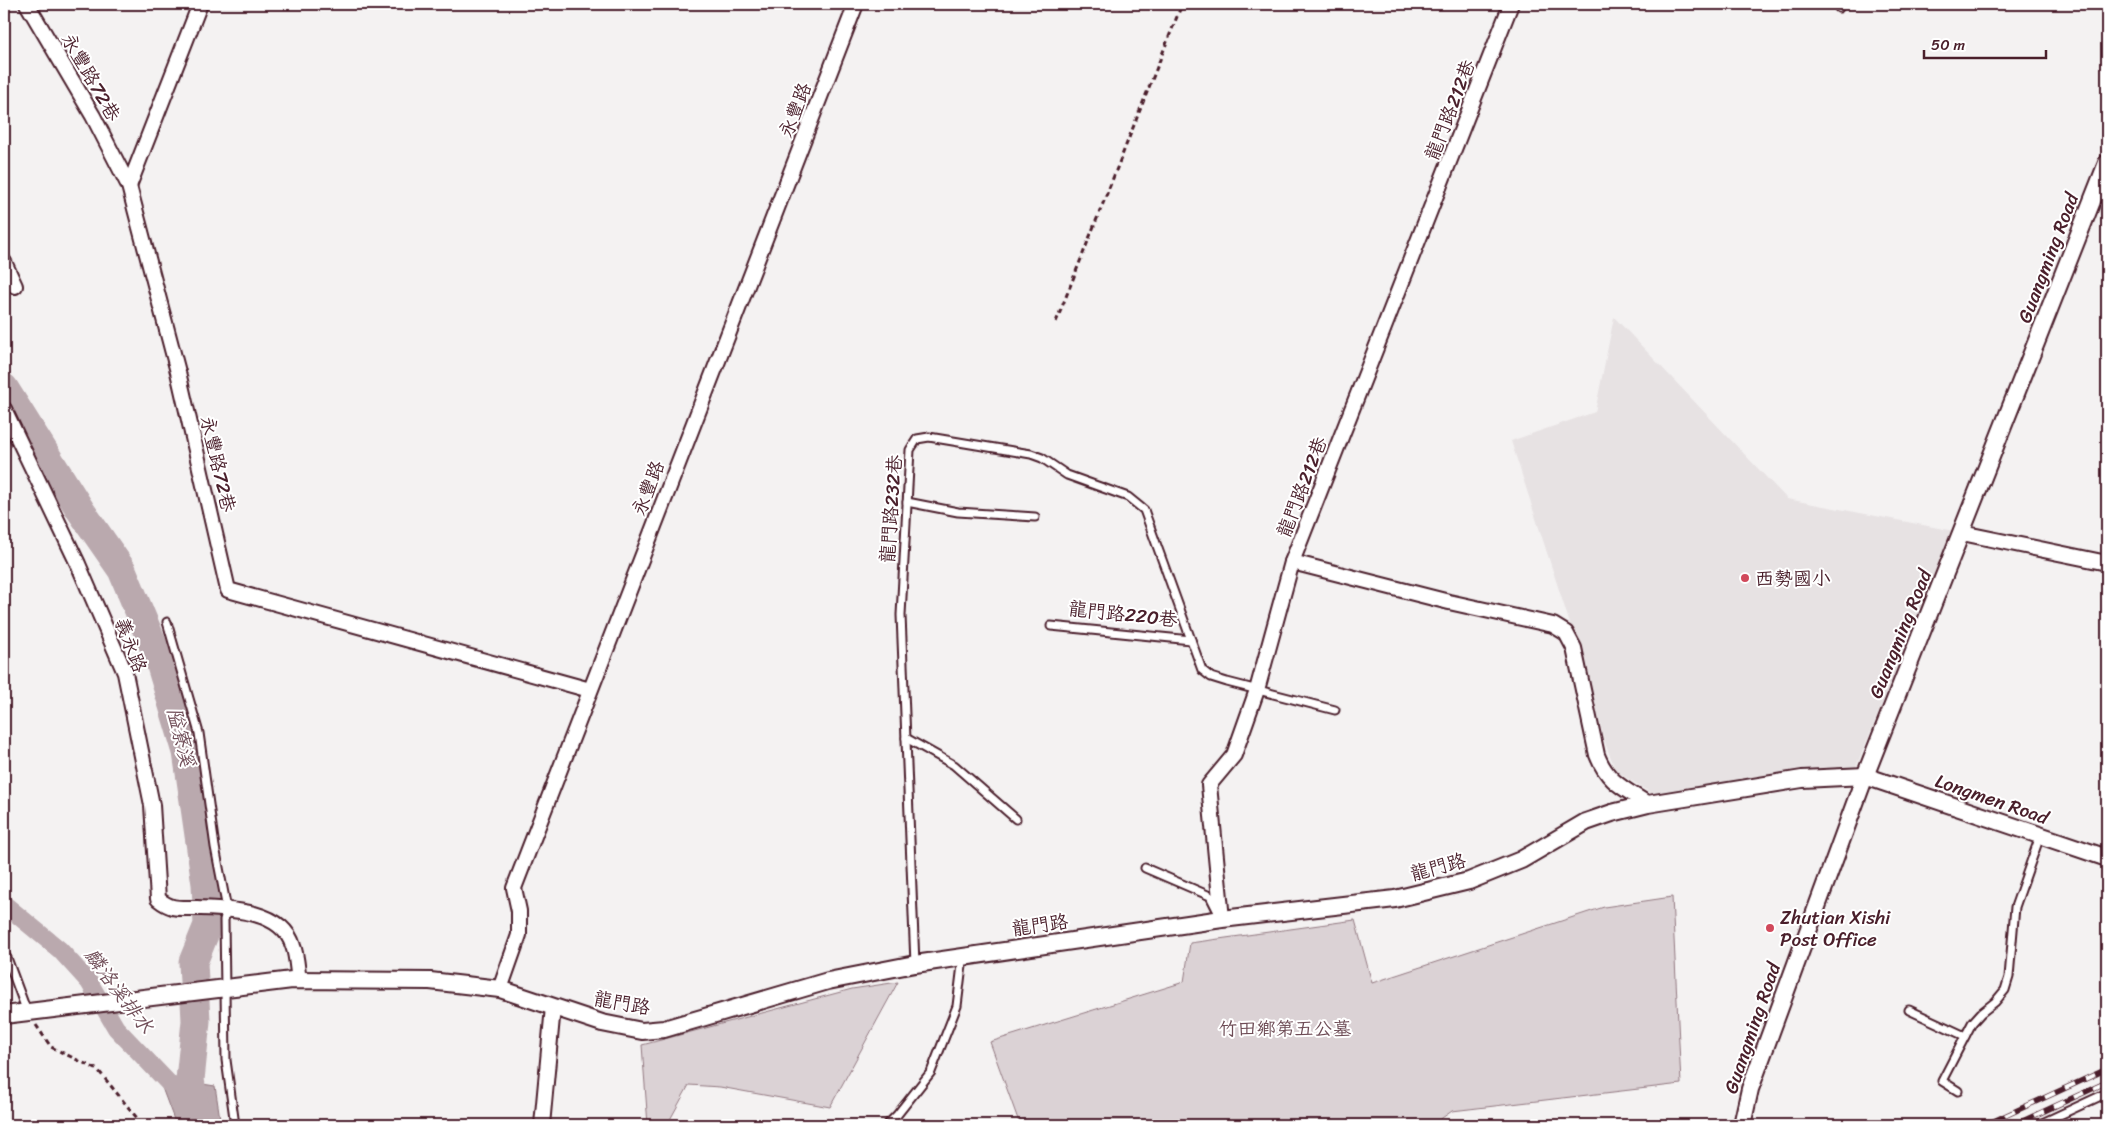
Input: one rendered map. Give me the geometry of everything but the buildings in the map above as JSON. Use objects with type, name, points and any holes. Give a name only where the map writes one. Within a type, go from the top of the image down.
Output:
[{"type":"street","name":"永豐路72巷","points":[[27,4],[93,116],[129,186],[178,372],[228,590],[590,690]]},
{"type":"street","points":[[129,186],[200,4]]},
{"type":"street","name":"永豐路","points":[[500,989],[518,935],[519,911],[514,888],[856,4]]},
{"type":"street","name":"龍門路212巷","points":[[1511,4],[1292,562],[1449,602],[1553,624],[1566,633],[1574,648],[1597,755],[1603,770],[1612,781],[1648,804]]},
{"type":"street","name":"Guangming Road","points":[[1742,1125],[1750,1090],[1865,776],[2107,163]]},
{"type":"street","points":[[4,262],[15,286]]},
{"type":"street","name":"義永路","points":[[4,409],[78,564],[125,673],[152,805],[158,899],[169,908],[222,909]]},
{"type":"street","points":[[1962,533],[2107,563]]},
{"type":"street","points":[[1222,920],[1208,785],[1234,755],[1256,690],[1292,562]]},
{"type":"street","name":"龍門路","points":[[4,1015],[299,980],[430,981],[500,989],[602,1023],[642,1031],[664,1029],[828,981],[915,964],[1222,920],[1395,900],[1469,881],[1522,860],[1586,822],[1648,804],[1802,779],[1865,776]]},
{"type":"street","name":"Longmen Road","points":[[1865,776],[2107,858]]},
{"type":"street","points":[[222,909],[252,912],[282,927],[293,945],[299,980]]},
{"type":"street","points":[[542,1125],[553,1006]]},
{"type":"lane","name":"龍門路232巷","points":[[915,964],[901,615],[910,450],[917,439],[929,437],[1036,456],[1067,475],[1128,497],[1144,510],[1191,640]]},
{"type":"lane","points":[[907,502],[958,512],[1034,517]]},
{"type":"lane","points":[[167,622],[199,733],[216,847],[224,920],[220,989],[226,1060],[235,1125]]},
{"type":"lane","name":"龍門路220巷","points":[[1051,626],[1191,640],[1202,670],[1211,678],[1335,710]]},
{"type":"lane","points":[[906,738],[954,765],[1016,820]]},
{"type":"lane","points":[[1958,1091],[1942,1081],[1972,1023],[1981,1013],[1996,1002],[2005,990],[2009,977],[2015,906],[2040,836]]},
{"type":"lane","points":[[1145,868],[1210,896],[1222,920]]},
{"type":"lane","points":[[4,955],[7,958],[27,1013]]},
{"type":"lane","points":[[887,1125],[931,1072],[957,1006],[964,956]]},
{"type":"lane","points":[[1909,1010],[1964,1036]]},
{"type":"lane","points":[[2040,1125],[2107,1093]]},
{"type":"path","points":[[1056,322],[1182,4]]},
{"type":"path","points":[[27,1013],[51,1047],[98,1070],[137,1118],[140,1125]]},
{"type":"shaded area","name":"西勢國小","points":[[1614,317],[1787,499],[1954,531],[1856,767],[1799,772],[1652,794],[1616,771],[1605,743],[1579,643],[1570,624],[1511,441],[1595,412]]},
{"type":"shaded area","points":[[158,1077],[215,1086],[221,1125],[176,1125]]},
{"type":"green space","name":"竹田鄉第五公墓","points":[[1672,897],[1681,1084],[1452,1111],[1432,1125],[1020,1125],[990,1042],[1184,982],[1190,943],[1355,920],[1372,983],[1604,907]]},
{"type":"green space","points":[[898,982],[830,1107],[720,1087],[689,1085],[667,1125],[648,1125],[642,1045],[852,989]]},
{"type":"waterway","name":"隘寮溪","points":[[4,388],[81,511],[122,570],[159,659],[187,752],[206,884],[208,925],[193,962],[196,1021],[190,1080],[200,1125]]},
{"type":"waterway","name":"麟洛溪排水","points":[[4,904],[60,950],[89,982],[116,1028],[180,1095]]},
{"type":"railway","points":[[1985,1125],[2107,1069]]},
{"type":"railway","points":[[2014,1125],[2107,1082]]},
{"type":"place","name":"西勢國小","points":[[1745,578]]},
{"type":"place","name":"Zhutian Xishi Post Office","points":[[1770,928]]}]
